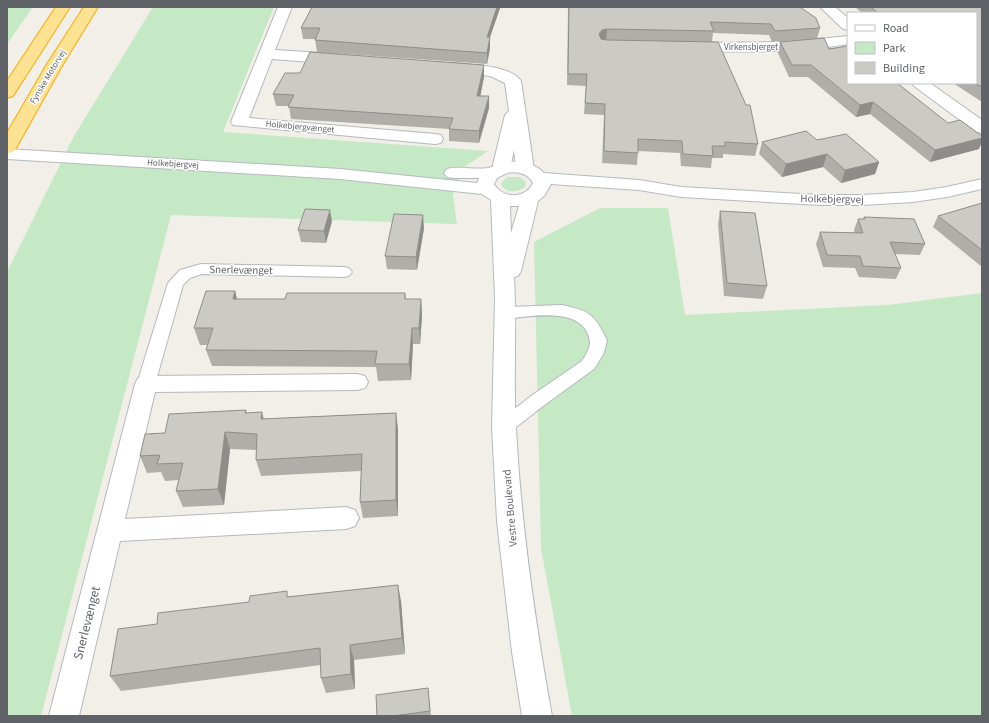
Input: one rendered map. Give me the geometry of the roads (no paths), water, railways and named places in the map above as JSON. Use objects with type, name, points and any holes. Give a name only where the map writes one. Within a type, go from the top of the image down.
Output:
[{"type":"highway","points":[[7,92],[63,7]]},
{"type":"highway","name":"Fynske Motorvej","points":[[7,148],[54,64],[91,7]]},
{"type":"street","name":"Holkebjergvænget","points":[[285,7],[239,122],[435,139]]},
{"type":"street","points":[[827,7],[847,25]]},
{"type":"street","name":"Virkensbjerget","points":[[676,46],[782,48],[847,40]]},
{"type":"street","points":[[267,54],[352,60]]},
{"type":"street","points":[[437,67],[484,70],[504,75],[513,81],[516,90],[516,102],[533,184]]},
{"type":"street","points":[[921,84],[982,128]]},
{"type":"street","points":[[495,182],[516,102]]},
{"type":"street","name":"Holkebjergvej","points":[[7,154],[495,182]]},
{"type":"street","points":[[495,182],[513,167],[533,184]]},
{"type":"street","points":[[495,182],[515,200],[533,184]]},
{"type":"street","name":"Vestre Boulevard","points":[[495,182],[505,305],[504,427],[510,521],[526,652],[537,716]]},
{"type":"street","name":"Holkebjergvej","points":[[533,184],[643,194],[681,192],[820,200],[862,200],[926,195],[982,184]]},
{"type":"street","name":"Vestre Boulevard","points":[[505,305],[517,242],[533,184]]},
{"type":"street","points":[[146,384],[357,382]]},
{"type":"street","name":"Snerlevænget","points":[[64,716],[146,384]]},
{"type":"street","points":[[109,531],[346,518]]},
{"type":"lane","name":"Snerlevænget","points":[[146,384],[176,283],[185,274],[201,269],[344,272]]},
{"type":"lane","points":[[504,427],[537,401],[588,365],[596,353],[599,340],[592,326],[578,314],[562,310],[505,305]]}]
